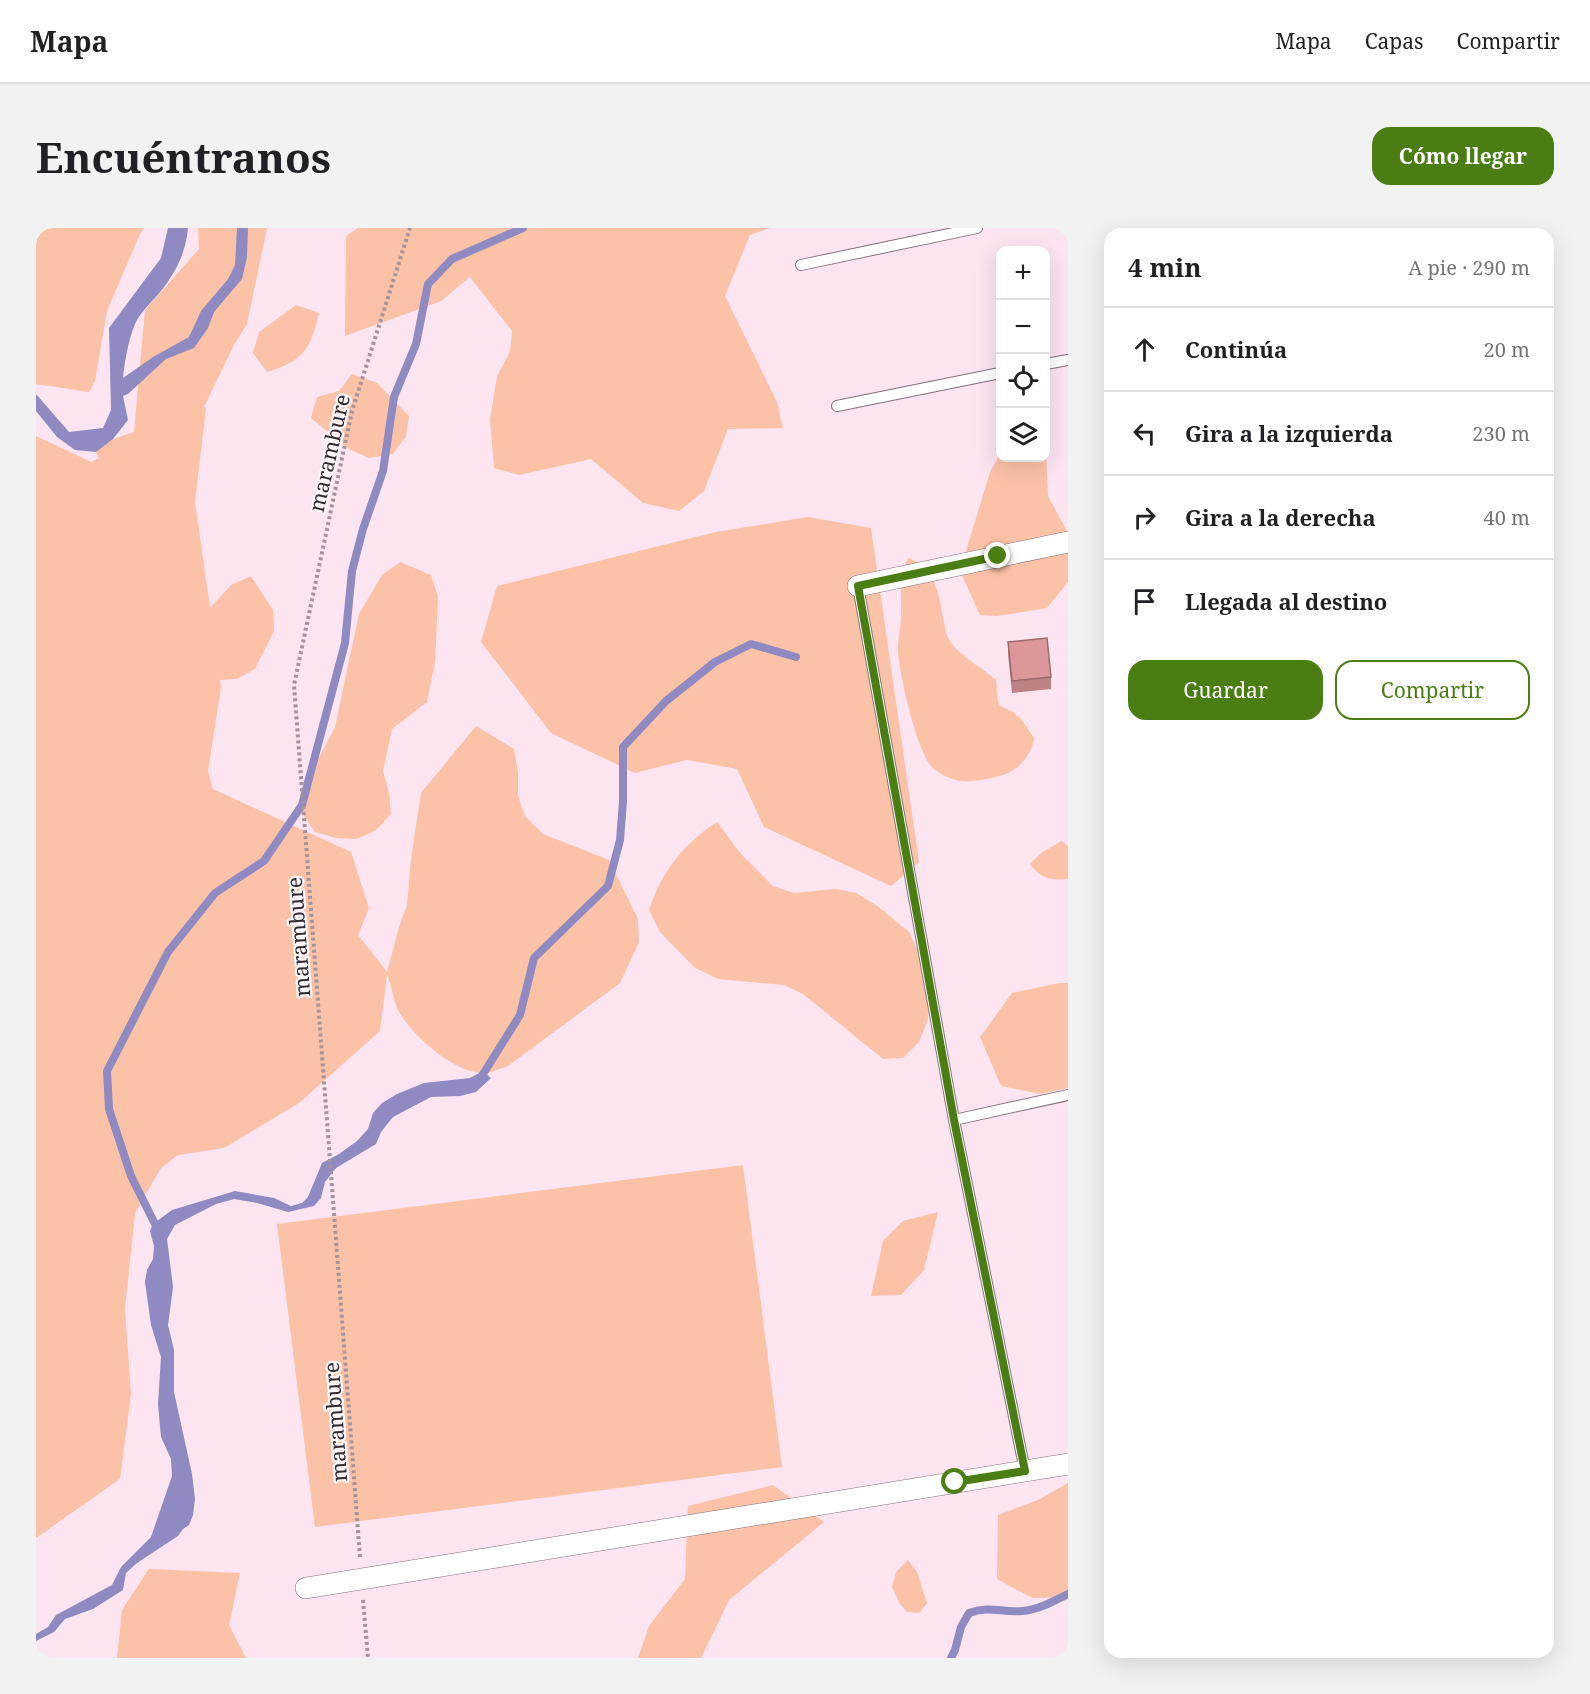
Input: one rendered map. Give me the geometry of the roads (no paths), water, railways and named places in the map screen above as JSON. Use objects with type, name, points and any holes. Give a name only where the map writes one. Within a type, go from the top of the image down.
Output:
[{"type":"street","points":[[858,586],[1068,542]]},
{"type":"street","points":[[306,1588],[1068,1464]]},
{"type":"lane","points":[[801,265],[977,228]]},
{"type":"lane","points":[[1050,363],[1068,360]]},
{"type":"lane","points":[[837,406],[996,374]]},
{"type":"lane","points":[[858,586],[954,1120],[1025,1471]]},
{"type":"lane","points":[[954,1120],[1068,1095]]},
{"type":"waterway","points":[[158,1230],[131,1176],[109,1109],[107,1071],[168,952],[215,893],[264,861],[302,805],[345,643],[352,571],[363,529],[383,471],[394,397],[416,344],[428,284],[452,259],[523,228]]},
{"type":"waterway","points":[[480,1079],[520,1015],[534,958],[608,886],[620,840],[623,747],[666,701],[715,662],[751,644],[796,657]]},
{"type":"waterway","points":[[951,1658],[961,1627],[969,1613],[989,1609],[1015,1611],[1034,1609],[1068,1594]]}]
